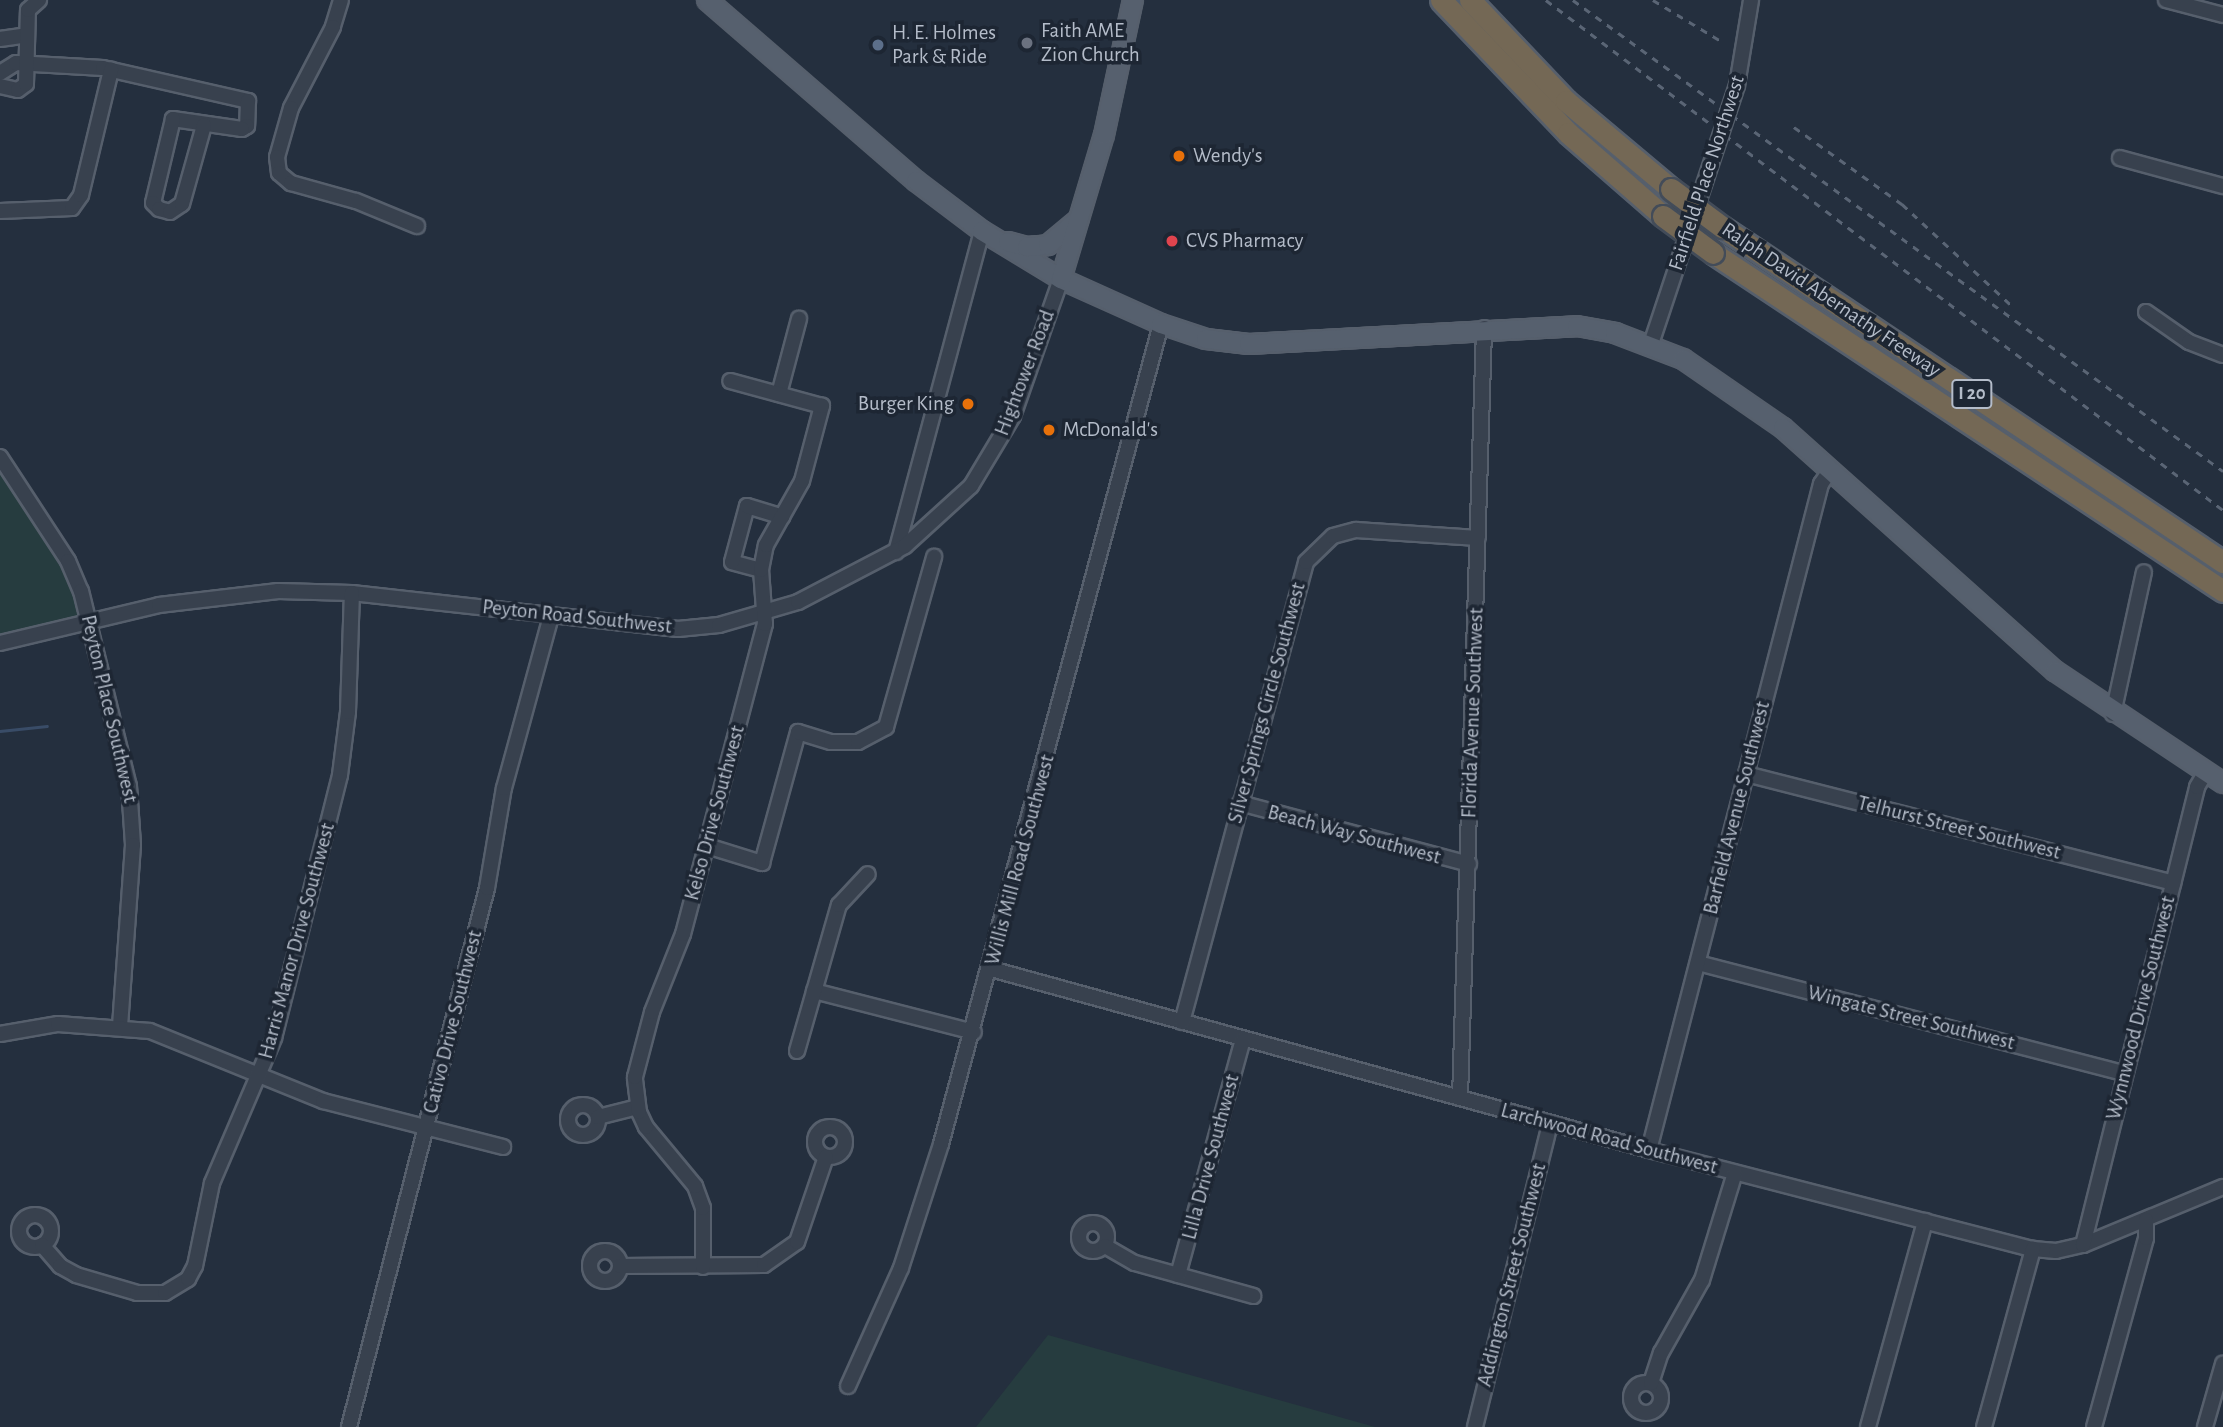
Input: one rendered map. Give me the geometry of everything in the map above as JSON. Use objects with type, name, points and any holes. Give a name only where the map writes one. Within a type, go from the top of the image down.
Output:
[{"type":"highway","name":"Ralph David Abernathy Freeway","points":[[1441,0],[1559,124],[1663,216],[1713,253],[2223,591]]},
{"type":"highway","name":"Ralph David Abernathy Freeway","points":[[1470,0],[1547,83],[1671,189],[1722,227],[2223,562]]},
{"type":"main road","points":[[707,0],[916,181],[987,234],[1061,279],[1161,324],[1206,339],[1249,344],[1484,328],[1577,326],[1651,344],[1712,377],[1831,469],[2000,626],[2113,714],[2223,783]]},
{"type":"main road","points":[[1061,279],[1082,217],[1133,0]]},
{"type":"main road","points":[[987,234],[1027,247],[1048,245],[1082,217]]},
{"type":"street","points":[[39,0],[28,10],[27,67],[29,77],[23,87],[11,90],[1,84],[9,64],[27,67],[111,70],[248,102],[247,125],[243,130],[173,118],[153,203],[159,209],[170,212],[182,204],[204,125]]},
{"type":"street","points":[[341,0],[333,27],[291,108],[277,158],[279,173],[291,183],[356,201],[416,226]]},
{"type":"street","name":"Fairfield Place Northwest","points":[[1651,344],[1737,85],[1751,0]]},
{"type":"street","points":[[2166,0],[2223,15]]},
{"type":"street","points":[[0,39],[27,35]]},
{"type":"street","points":[[0,211],[72,208],[80,195],[111,70]]},
{"type":"street","points":[[2120,158],[2223,186]]},
{"type":"street","points":[[896,552],[987,234]]},
{"type":"street","name":"Hightower Road","points":[[896,552],[952,508],[988,462],[1013,416],[1061,279]]},
{"type":"street","points":[[2146,312],[2189,342],[2223,355]]},
{"type":"street","points":[[779,394],[799,319]]},
{"type":"street","name":"Willis Mill Road Southwest","points":[[848,1386],[901,1268],[974,1032],[1161,324]]},
{"type":"street","name":"Florida Avenue Southwest","points":[[1460,1098],[1484,328]]},
{"type":"street","points":[[730,381],[822,406],[808,466],[766,545],[761,570],[766,610]]},
{"type":"street","name":"Peyton Place Southwest","points":[[0,457],[68,561],[89,622],[133,816],[120,1025]]},
{"type":"street","name":"Barfield Avenue Southwest","points":[[1649,1150],[1821,484],[1831,469]]},
{"type":"street","points":[[761,570],[732,562],[747,506],[782,517]]},
{"type":"street","name":"Silver Springs Circle Southwest","points":[[1182,1022],[1300,575],[1314,550],[1333,536],[1356,530],[1478,538]]},
{"type":"street","name":"Peyton Road Southwest","points":[[0,643],[224,595],[352,593],[678,629],[719,625],[830,589],[896,552]]},
{"type":"street","points":[[707,846],[762,863],[798,732],[831,742],[858,742],[886,727],[934,557]]},
{"type":"street","points":[[2113,714],[2144,572]]},
{"type":"street","name":"Harris Manor Drive Southwest","points":[[42,1245],[60,1266],[76,1275],[137,1293],[165,1293],[188,1279],[212,1183],[274,1038],[340,775],[348,712],[352,593]]},
{"type":"street","name":"Kelso Drive Southwest","points":[[638,1107],[635,1077],[652,1012],[682,934],[707,846],[766,610]]},
{"type":"street","name":"Cativo Drive Southwest","points":[[349,1427],[487,888],[504,788],[551,616]]},
{"type":"street","name":"Wynnwood Drive Southwest","points":[[2083,1245],[2197,787],[2205,773]]},
{"type":"street","name":"Telhurst Street Southwest","points":[[1746,774],[2173,883]]},
{"type":"street","name":"Beach Way Southwest","points":[[1240,803],[1469,864]]},
{"type":"street","points":[[797,1051],[839,905],[868,874]]},
{"type":"street","name":"Wingate Street Southwest","points":[[1698,963],[2124,1073]]},
{"type":"street","name":"Larchwood Road Southwest","points":[[991,970],[1649,1150],[2033,1249],[2056,1251],[2083,1245],[2223,1187]]},
{"type":"street","points":[[813,995],[974,1032]]},
{"type":"street","points":[[0,1034],[58,1024],[120,1025],[179,1040],[323,1101],[503,1147]]},
{"type":"street","name":"Lilla Drive Southwest","points":[[1178,1275],[1243,1039]]},
{"type":"street","points":[[598,1117],[638,1107],[651,1135],[695,1186],[703,1208],[703,1268]]},
{"type":"street","name":"Addington Street Southwest","points":[[1475,1427],[1550,1123]]},
{"type":"street","points":[[620,1266],[703,1268],[764,1265],[784,1255],[797,1242],[806,1223],[825,1157]]},
{"type":"street","points":[[1651,1383],[1661,1353],[1702,1280],[1735,1173]]},
{"type":"street","points":[[2094,1427],[2147,1238],[2146,1220]]},
{"type":"street","points":[[1867,1427],[1924,1221]]},
{"type":"street","points":[[1105,1246],[1135,1263],[1253,1296]]},
{"type":"street","points":[[1983,1427],[2033,1249]]},
{"type":"street","points":[[2205,1427],[2223,1364]]},
{"type":"green space","points":[[0,457],[54,548],[86,624],[0,643]]},
{"type":"green space","points":[[1048,1335],[1375,1427],[976,1427]]},
{"type":"waterway","points":[[0,731],[47,726]]},
{"type":"railway","points":[[1546,0],[2223,510]]},
{"type":"railway","points":[[1573,0],[2223,471]]},
{"type":"railway","points":[[1653,0],[1721,41]]},
{"type":"railway","points":[[1794,127],[1902,204],[2012,306]]},
{"type":"place","name":"Faith AME Zion Church","points":[[1027,43]]},
{"type":"place","name":"H. E. Holmes Park & Ride","points":[[878,45]]},
{"type":"place","name":"Wendy's","points":[[1179,156]]},
{"type":"place","name":"CVS Pharmacy","points":[[1172,241]]},
{"type":"place","name":"Burger King","points":[[968,404]]},
{"type":"place","name":"McDonald's","points":[[1049,430]]}]
